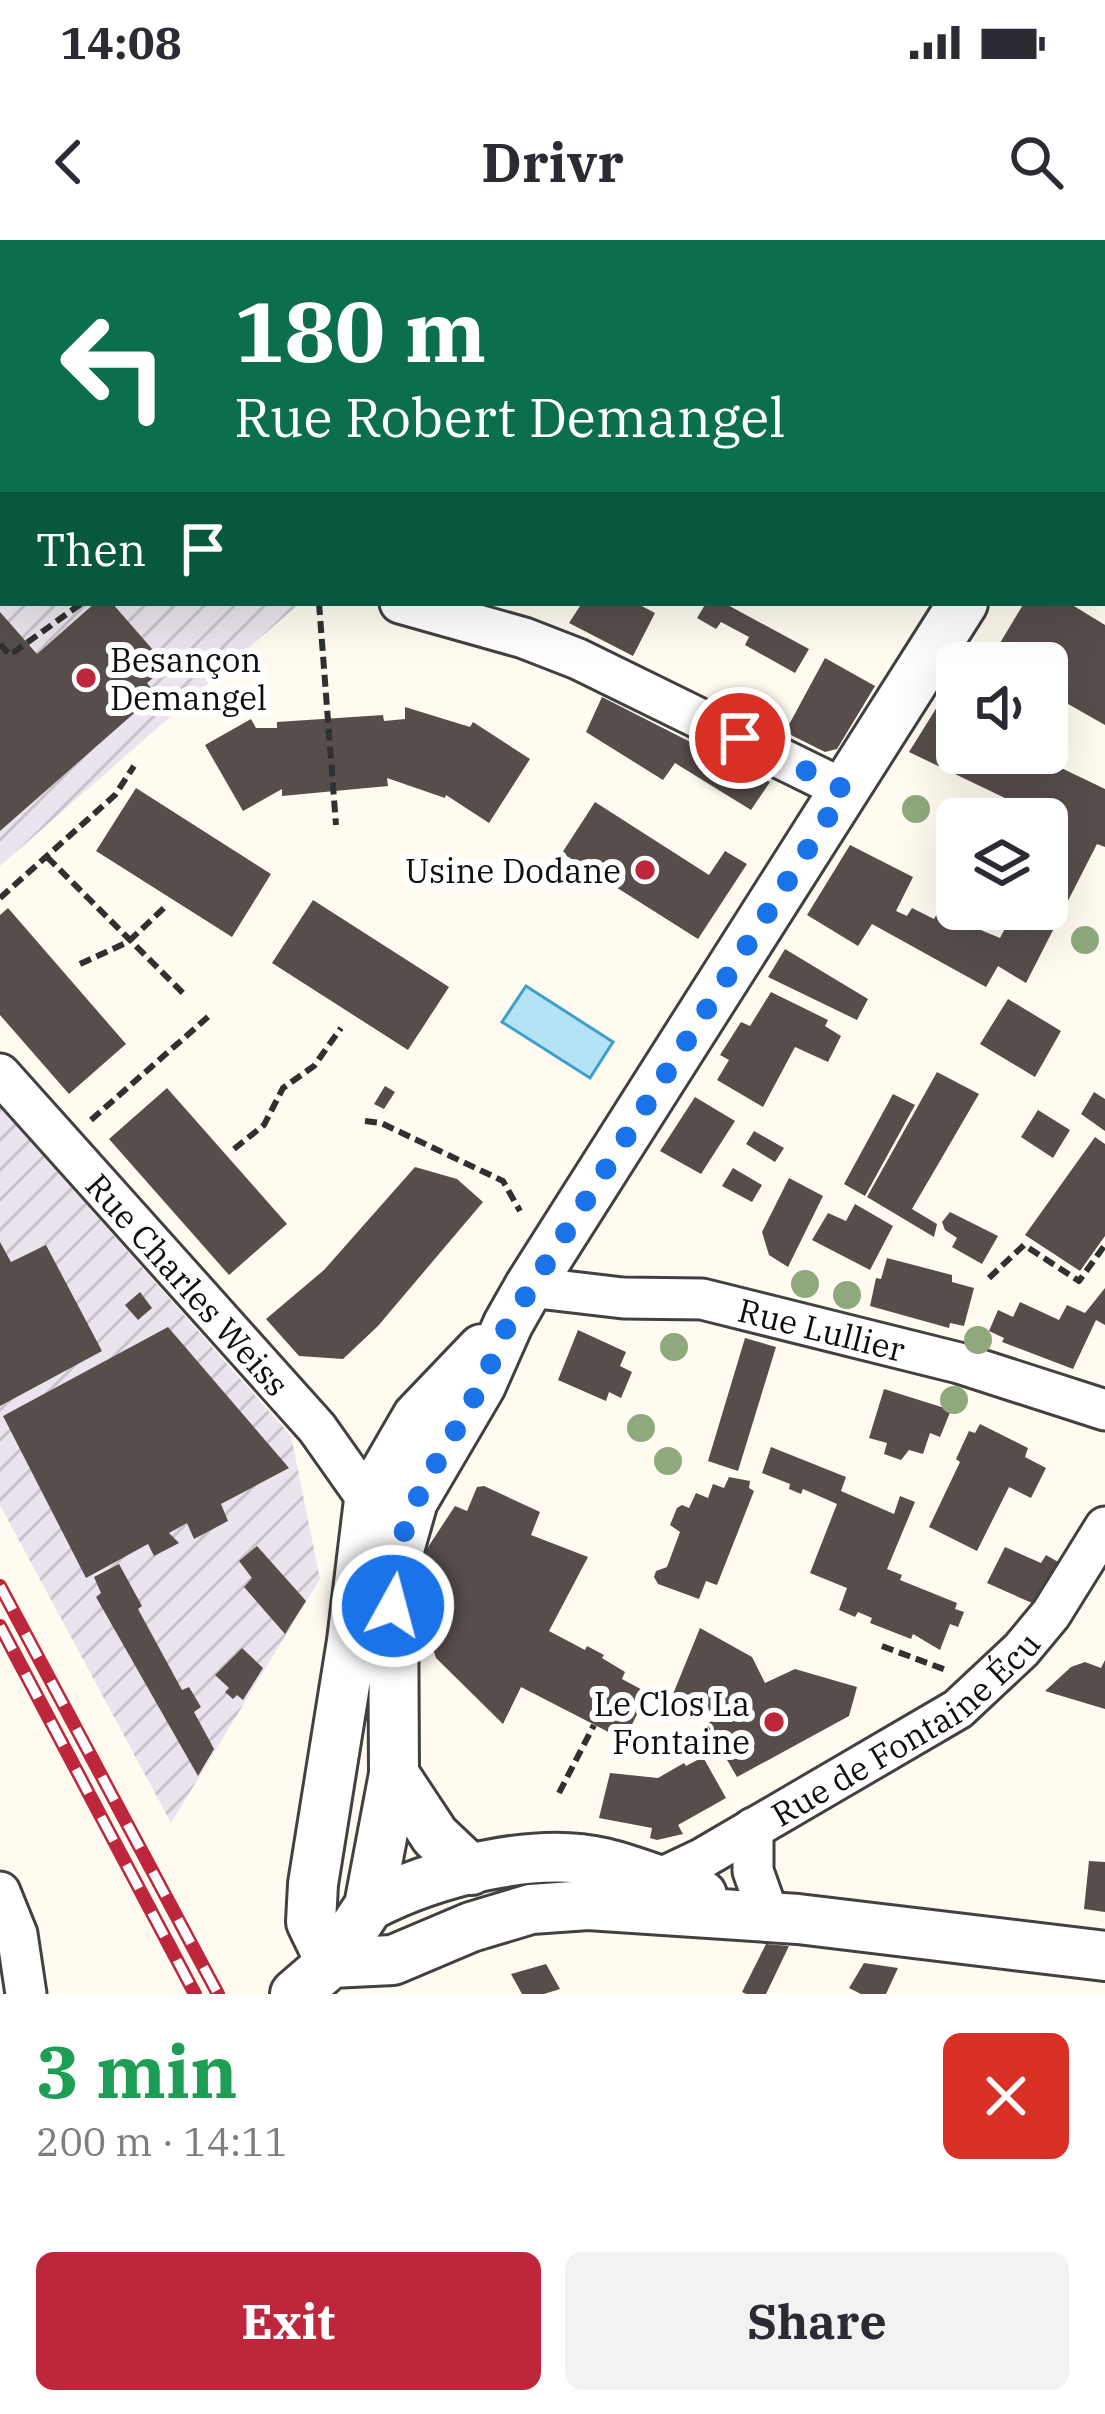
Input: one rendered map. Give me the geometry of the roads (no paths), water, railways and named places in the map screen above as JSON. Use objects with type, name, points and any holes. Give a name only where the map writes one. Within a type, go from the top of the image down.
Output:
[{"type":"street","points":[[411,606],[524,638],[578,659],[845,790]]},
{"type":"street","points":[[321,1984],[369,1906],[394,1774],[392,1571],[413,1501],[481,1385],[518,1306],[962,606]]},
{"type":"street","name":"Rue Charles Weiss","points":[[0,1073],[317,1428],[387,1528],[392,1571]]},
{"type":"street","name":"Rue Lullier","points":[[518,1306],[622,1298],[702,1299],[959,1364],[1105,1410]]},
{"type":"street","points":[[321,1984],[311,1922],[313,1884],[370,1500],[417,1418],[518,1306]]},
{"type":"street","name":"Rue de Fontaine Écu","points":[[588,1905],[658,1881],[958,1709],[987,1685],[1051,1614],[1105,1527]]},
{"type":"street","points":[[394,1774],[435,1836],[470,1870]]},
{"type":"street","points":[[752,1828],[753,1871],[769,1916]]},
{"type":"street","points":[[369,1906],[424,1880],[545,1857],[601,1862],[769,1916]]},
{"type":"street","points":[[0,1892],[17,1934],[26,1994]]},
{"type":"street","points":[[321,1984],[531,1909],[588,1905],[769,1916],[1105,1956]]},
{"type":"water","points":[[526,986],[613,1042],[590,1078],[502,1022]]},
{"type":"railway","points":[[0,1586],[218,1994]]},
{"type":"railway","points":[[0,1626],[195,1994]]},
{"type":"place","name":"Besançon Demangel","points":[[86,678]]},
{"type":"place","name":"Usine Dodane","points":[[645,870]]},
{"type":"place","name":"Le Clos La Fontaine","points":[[774,1722]]}]
